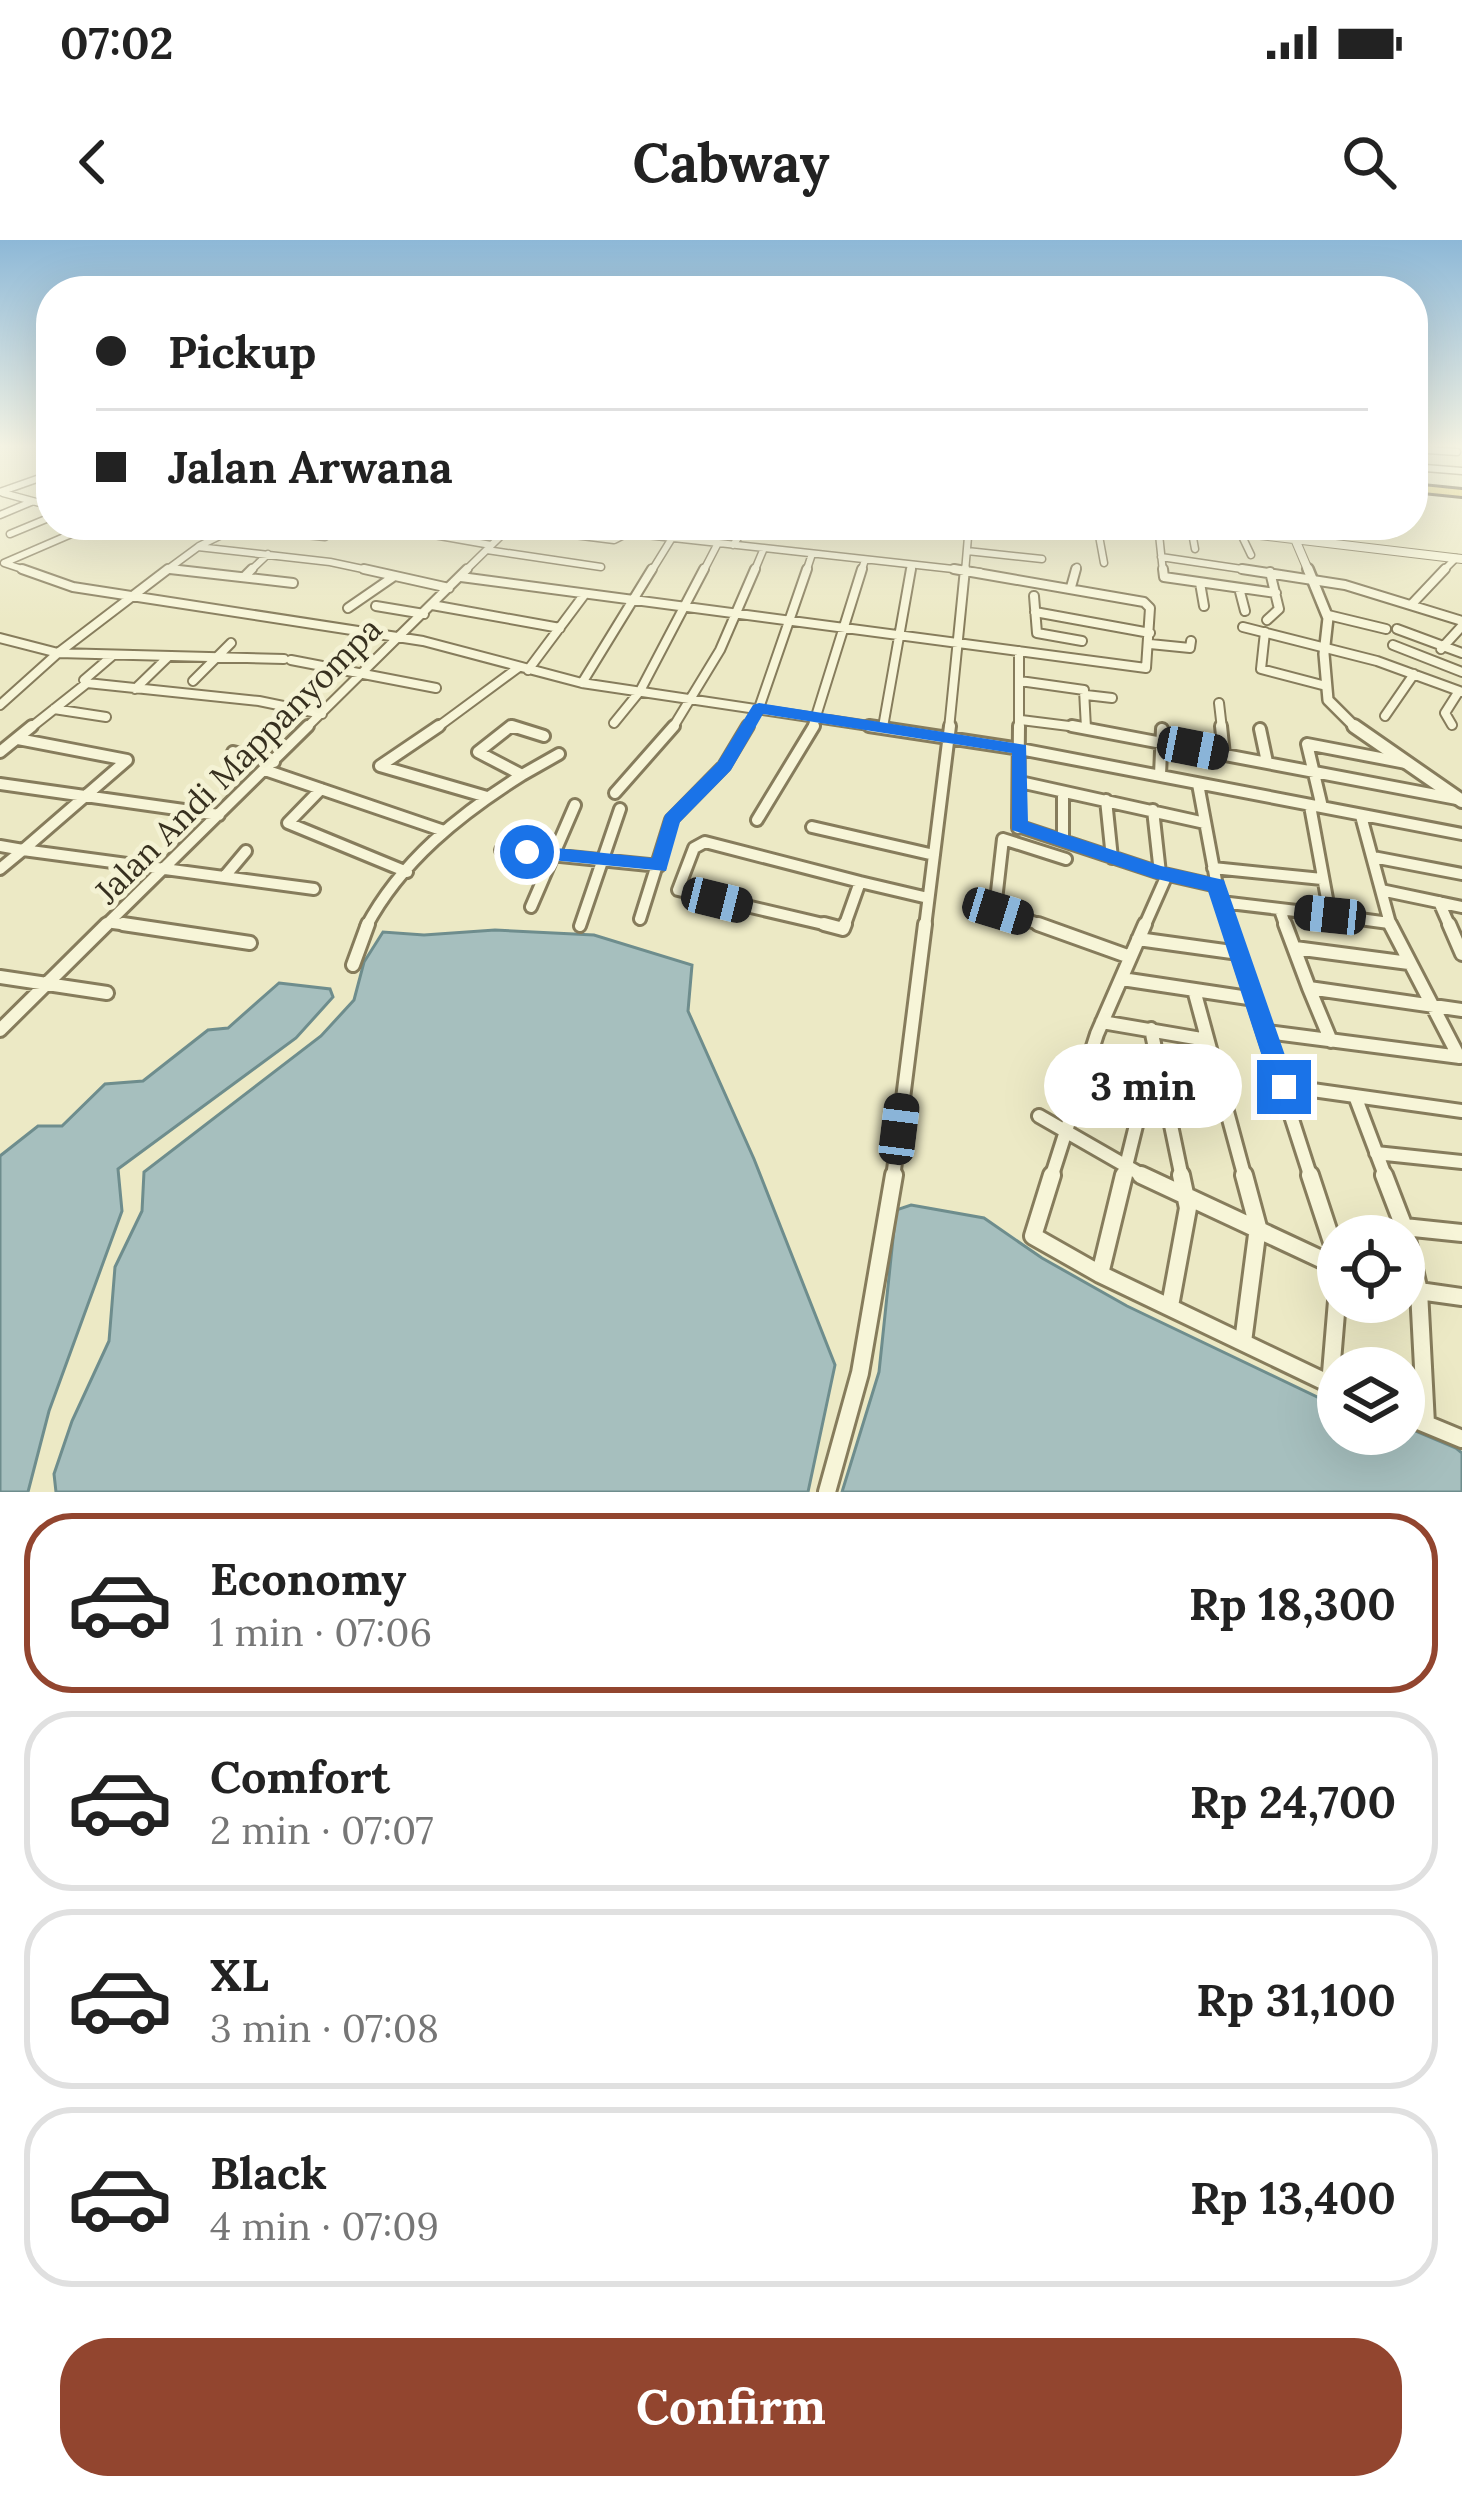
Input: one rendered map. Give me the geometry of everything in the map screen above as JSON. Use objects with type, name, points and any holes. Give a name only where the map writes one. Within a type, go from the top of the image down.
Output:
[{"type":"street","points":[[10,534],[36,524]]},
{"type":"street","points":[[2,564],[57,540]]},
{"type":"street","points":[[0,705],[129,596],[213,540]]},
{"type":"street","points":[[450,540],[601,567]]},
{"type":"street","name":"Jalan Andi Mappanyompa","points":[[0,1030],[497,540]]},
{"type":"street","points":[[582,682],[670,540]]},
{"type":"street","points":[[460,577],[1146,668],[1150,608],[1146,603],[965,570],[695,540]]},
{"type":"street","points":[[733,544],[736,540]]},
{"type":"street","points":[[827,1492],[853,1414],[879,1286],[949,737],[968,540]]},
{"type":"street","points":[[1100,540],[1105,563]]},
{"type":"street","points":[[1159,540],[1165,578],[1276,593]]},
{"type":"street","points":[[1193,540],[1196,548]]},
{"type":"street","points":[[1244,540],[1251,555]]},
{"type":"street","points":[[1297,540],[1328,614],[1324,646],[1328,700],[1357,729],[1461,801]]},
{"type":"street","points":[[1312,540],[1459,559]]},
{"type":"street","points":[[640,919],[671,820],[724,766],[759,708],[817,542]]},
{"type":"street","points":[[614,723],[640,691],[718,543]]},
{"type":"street","points":[[197,547],[268,554],[449,588]]},
{"type":"street","points":[[615,794],[663,746],[698,698],[764,548]]},
{"type":"street","points":[[967,551],[1042,559]]},
{"type":"street","points":[[244,577],[268,554]]},
{"type":"street","points":[[1161,557],[1315,579],[1462,623],[1431,660]]},
{"type":"street","points":[[1411,605],[1459,559]]},
{"type":"street","points":[[758,820],[820,717],[865,560]]},
{"type":"street","points":[[2,564],[52,582],[400,637],[582,682],[1020,748],[1462,834]]},
{"type":"street","points":[[883,727],[912,566]]},
{"type":"street","points":[[1072,587],[1077,567]]},
{"type":"street","points":[[166,568],[293,583]]},
{"type":"street","points":[[1267,620],[1279,609],[1270,572]]},
{"type":"street","points":[[348,608],[393,577]]},
{"type":"street","points":[[752,579],[767,580]]},
{"type":"street","points":[[1200,583],[1204,606]]},
{"type":"street","points":[[1239,588],[1245,611]]},
{"type":"street","points":[[487,797],[380,766],[523,669],[584,595]]},
{"type":"street","points":[[1034,596],[1039,654]]},
{"type":"street","points":[[1077,619],[1079,605]]},
{"type":"street","points":[[376,606],[560,628]]},
{"type":"street","points":[[1035,612],[1190,648],[1191,641]]},
{"type":"street","points":[[1328,614],[1386,629]]},
{"type":"street","points":[[1243,627],[1324,646],[1460,692],[1444,713],[1452,724]]},
{"type":"street","points":[[1397,629],[1462,653]]},
{"type":"street","points":[[1264,632],[1262,669],[1326,686]]},
{"type":"street","points":[[1037,633],[1082,641]]},
{"type":"street","points":[[0,638],[58,653],[287,659],[436,688]]},
{"type":"street","points":[[193,682],[231,643]]},
{"type":"street","points":[[1393,645],[1462,672]]},
{"type":"street","points":[[1018,843],[1019,651]]},
{"type":"street","points":[[87,683],[84,680],[112,656]]},
{"type":"street","points":[[135,689],[168,657]]},
{"type":"street","points":[[1385,716],[1414,674]]},
{"type":"street","points":[[1020,681],[1084,690],[1085,728]]},
{"type":"street","points":[[0,752],[87,683],[259,701],[322,713]]},
{"type":"street","points":[[1086,695],[1112,698]]},
{"type":"street","points":[[1219,703],[1224,754]]},
{"type":"street","points":[[54,709],[106,717]]},
{"type":"street","points":[[1021,720],[1085,728],[1461,801]]},
{"type":"street","points":[[478,752],[511,726],[544,736]]},
{"type":"street","points":[[1160,775],[1162,729]]},
{"type":"street","points":[[1260,729],[1267,762]]},
{"type":"street","points":[[0,868],[127,757],[18,739]]},
{"type":"street","points":[[462,744],[522,775]]},
{"type":"street","points":[[1330,915],[1308,744],[1409,764]]},
{"type":"street","points":[[233,752],[321,790],[444,831]]},
{"type":"street","points":[[353,965],[360,932],[444,831],[487,797],[559,754]]},
{"type":"street","points":[[1020,782],[1204,823]]},
{"type":"street","points":[[0,784],[218,815]]},
{"type":"street","points":[[1198,784],[1216,886],[1323,1215]]},
{"type":"street","points":[[321,790],[286,822],[407,872]]},
{"type":"street","points":[[1063,792],[1063,840]]},
{"type":"street","points":[[1106,800],[1112,858]]},
{"type":"street","points":[[531,908],[574,806]]},
{"type":"street","points":[[580,926],[620,809]]},
{"type":"street","points":[[1153,810],[1164,874],[1102,1022],[1034,1236],[1100,1274],[1317,1379]]},
{"type":"street","points":[[1361,816],[1389,923],[1460,1057]]},
{"type":"street","points":[[812,826],[934,855]]},
{"type":"street","points":[[1018,826],[1216,886]]},
{"type":"street","points":[[1066,859],[1003,840],[995,909],[1130,957]]},
{"type":"street","points":[[860,882],[841,931],[676,888],[694,848],[704,842],[928,898]]},
{"type":"street","points":[[0,846],[314,889]]},
{"type":"street","points":[[501,850],[659,866]]},
{"type":"street","points":[[225,876],[246,851]]},
{"type":"street","points":[[1373,857],[1462,874]]},
{"type":"street","points":[[1213,868],[1322,879]]},
{"type":"street","points":[[1382,890],[1462,908]]},
{"type":"street","points":[[1221,902],[1389,923]]},
{"type":"street","points":[[1439,902],[1462,954]]},
{"type":"street","points":[[1280,910],[1330,1041]]},
{"type":"street","points":[[112,922],[250,943]]},
{"type":"street","points":[[1138,938],[1239,952]]},
{"type":"street","points":[[1295,948],[1409,964]]},
{"type":"street","points":[[0,977],[107,993]]},
{"type":"street","points":[[1122,979],[1255,999]]},
{"type":"street","points":[[1309,988],[1462,1010]]},
{"type":"street","points":[[1194,990],[1258,1226],[1243,1342]]},
{"type":"street","points":[[1102,1022],[1207,1040]]},
{"type":"street","points":[[1151,1029],[1186,1195],[1186,1221],[1170,1306]]},
{"type":"street","points":[[1267,1032],[1460,1057]]},
{"type":"street","points":[[1284,1087],[1462,1111]]},
{"type":"street","points":[[1100,1274],[1145,1089],[1163,1088]]},
{"type":"street","points":[[1355,1096],[1399,1215]]},
{"type":"street","points":[[1039,1116],[1129,1169],[1317,1253]]},
{"type":"street","points":[[1376,1153],[1462,1162]]},
{"type":"street","points":[[1425,1229],[1462,1233]]},
{"type":"street","points":[[1425,1292],[1462,1297]]},
{"type":"street","points":[[1421,1323],[1426,1424],[1462,1439]]},
{"type":"water","points":[[495,930],[594,935],[692,965],[688,1011],[754,1159],[835,1365],[808,1492],[56,1492],[54,1474],[72,1421],[109,1341],[115,1267],[142,1211],[144,1172],[321,1036],[354,1000],[364,962],[383,932],[424,935]]},
{"type":"water","points":[[279,983],[330,989],[333,997],[296,1038],[118,1169],[122,1211],[49,1411],[28,1492],[0,1492],[0,1156],[38,1126],[62,1126],[105,1084],[143,1081],[208,1030],[228,1028]]},
{"type":"water","points":[[911,1205],[984,1218],[1042,1258],[1127,1306],[1317,1397],[1317,1455],[1425,1455],[1425,1435],[1456,1448],[1462,1453],[1462,1492],[842,1492],[879,1372],[896,1210]]},
{"type":"route","points":[[527,852],[659,866],[671,820],[724,766],[759,708],[1020,748],[1018,826],[1160,873],[1216,886],[1284,1087]]}]
